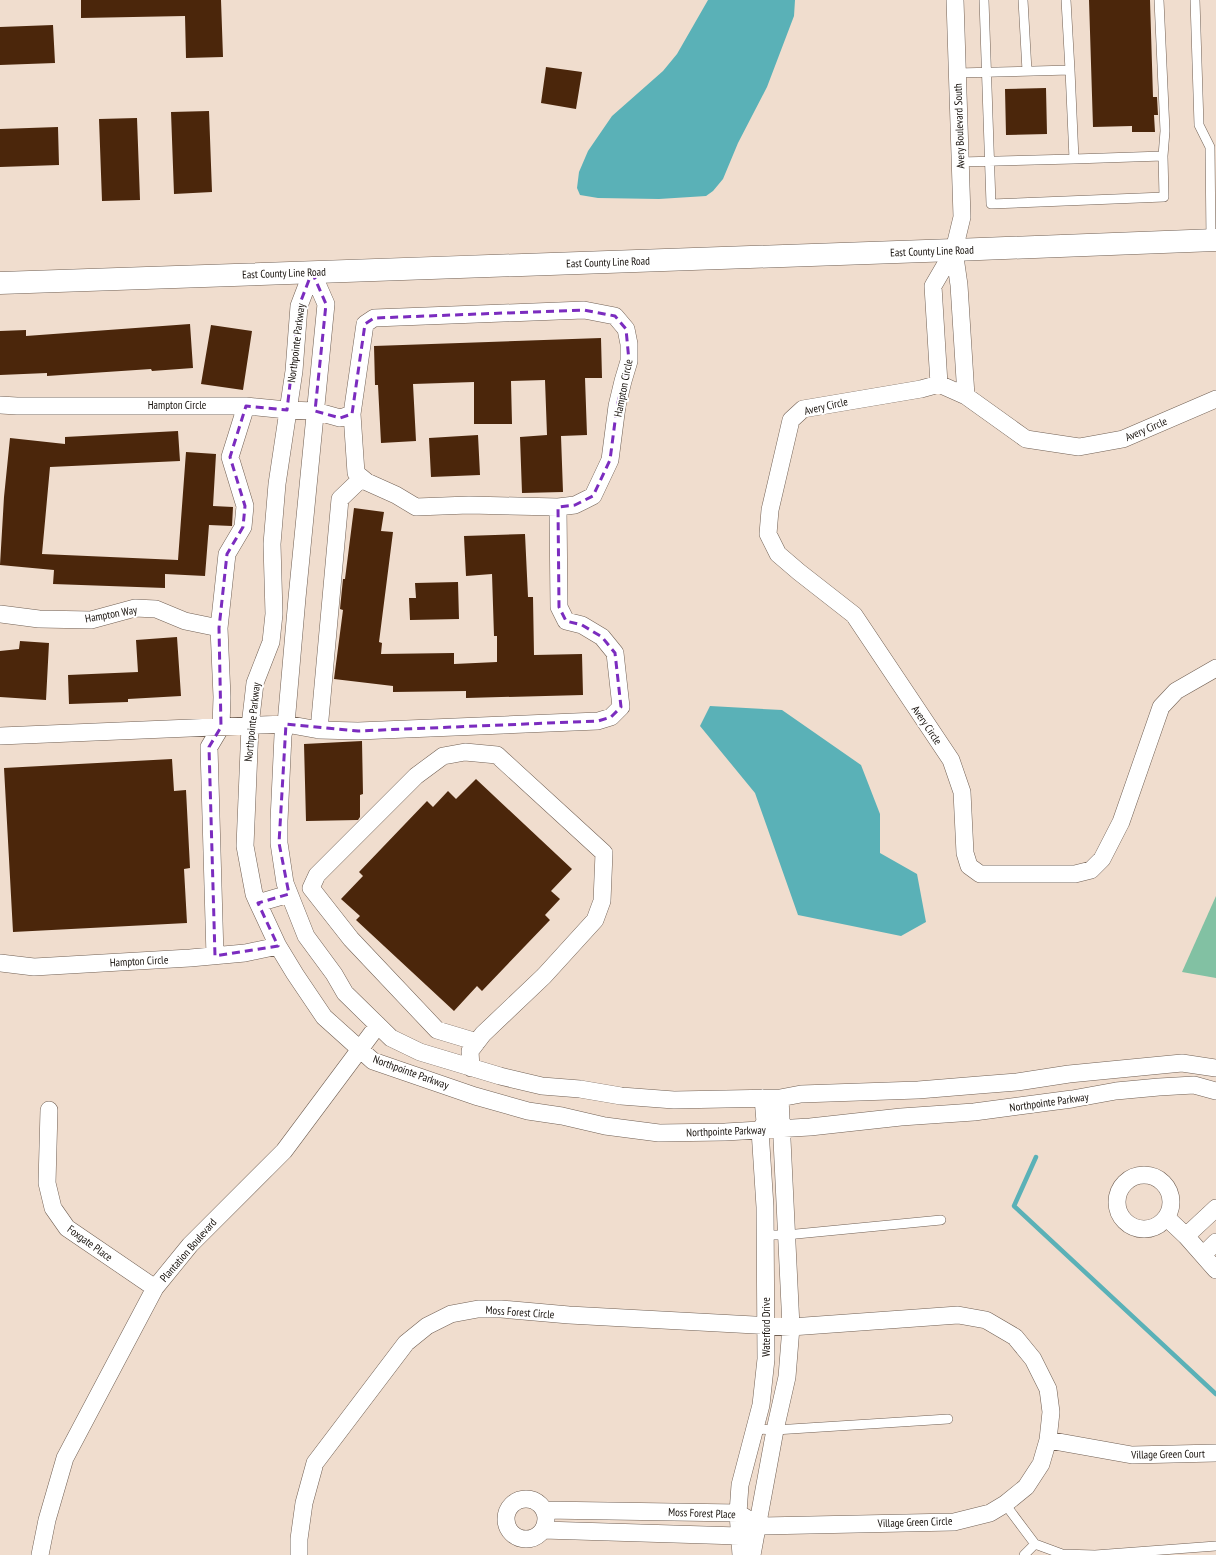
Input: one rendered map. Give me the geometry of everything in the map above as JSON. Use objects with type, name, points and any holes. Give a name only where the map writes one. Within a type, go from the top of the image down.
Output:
[{"type":"main road","name":"East County Line Road","points":[[0,283],[1214,240]]},
{"type":"street","name":"Avery Boulevard South","points":[[954,250],[962,217],[955,0]]},
{"type":"street","points":[[938,384],[933,286],[954,250]]},
{"type":"street","points":[[954,250],[959,285],[966,396]]},
{"type":"street","name":"Northpointe Parkway","points":[[312,272],[299,306],[294,371],[277,484],[272,544],[274,598],[273,621],[271,642],[255,683],[250,726],[246,846],[254,894],[258,903],[278,946],[324,1018],[373,1060],[475,1096],[528,1112],[562,1116],[606,1126],[659,1133],[782,1129],[974,1112],[1072,1099],[1116,1091],[1180,1086],[1194,1085],[1216,1091]]},
{"type":"street","name":"Northpointe Parkway","points":[[312,272],[326,304],[286,724],[283,735],[279,843],[285,883],[306,936],[334,974],[345,993],[391,1038],[420,1052],[470,1068],[542,1086],[580,1089],[621,1096],[674,1100],[780,1098],[801,1094],[918,1090],[1017,1082],[1069,1074],[1182,1063],[1216,1068]]},
{"type":"street","name":"Hampton Circle","points":[[584,310],[615,316],[626,329],[630,361],[623,381],[610,460],[593,496],[575,505],[558,507],[469,505],[416,507],[396,495],[367,482],[356,473],[352,414],[365,324],[374,318],[584,310]]},
{"type":"street","name":"Avery Circle","points":[[1216,398],[1123,439],[1079,447],[1026,438],[966,396],[938,384],[920,389],[803,409],[791,420],[770,510],[768,534],[778,554],[854,615],[951,760],[962,792],[965,853],[968,866],[980,874],[1075,874],[1091,870],[1102,859],[1121,822],[1161,707],[1176,691],[1216,668]]},
{"type":"street","name":"Hampton Circle","points":[[0,404],[17,406],[246,406],[315,411],[340,418],[352,414]]},
{"type":"street","points":[[215,956],[209,747],[221,727],[222,697],[219,628],[227,554],[243,527],[245,506],[230,457],[246,406]]},
{"type":"street","points":[[319,730],[340,499],[362,478]]},
{"type":"street","points":[[0,736],[286,724],[319,730],[358,731],[483,727],[598,721],[612,717],[621,707],[615,653],[602,637],[582,625],[566,621],[559,607],[558,507]]},
{"type":"street","name":"Hampton Way","points":[[0,614],[39,619],[91,620],[135,608],[156,609],[185,621],[219,628]]},
{"type":"street","points":[[470,1068],[470,1051],[477,1042],[483,1034],[544,976],[595,920],[602,901],[604,854],[497,755],[465,752],[443,756],[416,776],[318,875],[311,888],[351,939],[437,1030],[477,1042]]},
{"type":"street","points":[[258,903],[289,894]]},
{"type":"street","name":"Hampton Circle","points":[[0,963],[34,967],[215,956],[245,953],[278,946]]},
{"type":"street","name":"Plantation Boulevard","points":[[40,1555],[47,1520],[65,1458],[155,1288],[190,1245],[284,1151],[378,1026]]},
{"type":"street","points":[[1069,1074],[1072,1099]]},
{"type":"street","name":"Waterford Drive","points":[[741,1555],[738,1513],[740,1485],[762,1398],[766,1360],[767,1326],[765,1235],[760,1130],[765,1122],[763,1098]]},
{"type":"street","name":"Waterford Drive","points":[[752,1555],[759,1526],[775,1430],[787,1377],[790,1327],[780,1098]]},
{"type":"street","name":"Foxgate Place","points":[[49,1110],[46,1183],[53,1208],[67,1228],[155,1288]]},
{"type":"street","points":[[764,1197],[785,1196]]},
{"type":"street","points":[[1186,1236],[1216,1208]]},
{"type":"street","points":[[1167,1218],[1186,1236],[1216,1270]]},
{"type":"street","points":[[1203,1255],[1216,1242]]},
{"type":"street","name":"Moss Forest Circle","points":[[299,1555],[299,1539],[304,1503],[315,1463],[406,1343],[427,1326],[451,1314],[478,1309],[501,1309],[569,1315],[790,1327]]},
{"type":"street","name":"Village Green Circle","points":[[759,1526],[954,1522],[990,1513],[1005,1504],[1026,1487],[1040,1464],[1048,1440],[1051,1412],[1048,1389],[1033,1359],[1015,1336],[986,1320],[958,1315],[790,1327]]},
{"type":"street","points":[[762,1398],[782,1401]]},
{"type":"street","name":"Village Green Court","points":[[1048,1440],[1132,1455],[1216,1453]]},
{"type":"street","name":"Moss Forest Place","points":[[526,1499],[533,1500],[544,1510],[738,1513],[759,1526],[739,1536],[543,1530],[532,1538],[525,1539],[512,1534],[506,1522],[506,1515],[509,1508],[514,1503],[526,1499]]},
{"type":"street","points":[[543,1530],[546,1523],[544,1510]]},
{"type":"street","points":[[659,1512],[659,1533]]},
{"type":"lane","points":[[984,0],[991,204],[1164,197],[1163,156],[1165,131],[1159,0]]},
{"type":"lane","points":[[1023,0],[1027,71]]},
{"type":"lane","points":[[1066,0],[1074,159]]},
{"type":"lane","points":[[1196,0],[1199,125],[1213,147],[1214,240]]},
{"type":"lane","points":[[957,73],[1070,70]]},
{"type":"lane","points":[[960,162],[1163,156]]},
{"type":"lane","points":[[765,1235],[941,1220]]},
{"type":"lane","points":[[755,1429],[775,1430],[948,1419]]},
{"type":"lane","points":[[1005,1504],[1035,1544],[1062,1554],[1096,1555],[1216,1546]]},
{"type":"lane","points":[[1024,1555],[1035,1544]]},
{"type":"highlighted area","points":[[312,272],[326,304],[315,411],[340,418],[352,414],[365,324],[374,318],[584,310],[615,316],[626,329],[629,361],[617,406],[610,460],[593,496],[575,505],[558,507],[559,607],[566,621],[582,625],[602,637],[615,653],[621,707],[611,717],[598,721],[358,731],[286,724],[279,843],[289,894],[258,903],[278,946],[215,956],[209,747],[221,727],[219,628],[227,554],[243,527],[245,506],[230,457],[246,406],[287,410],[299,306]]},
{"type":"green space","points":[[1216,896],[1216,978],[1182,972]]},
{"type":"water","points":[[708,0],[795,0],[794,16],[767,87],[738,143],[723,179],[713,191],[706,196],[659,199],[598,198],[580,195],[577,188],[579,172],[588,151],[612,116],[663,71],[677,54]]},
{"type":"water","points":[[710,706],[782,710],[861,765],[880,814],[880,853],[917,874],[926,922],[901,936],[798,915],[755,793],[700,726]]},
{"type":"building","points":[[81,0],[221,0],[223,57],[186,58],[185,16],[81,18]]},
{"type":"building","points":[[1089,0],[1150,0],[1153,97],[1157,97],[1158,115],[1154,115],[1155,132],[1132,132],[1132,126],[1093,127]]},
{"type":"building","points":[[53,25],[55,63],[0,65],[0,27]]},
{"type":"building","points":[[546,67],[582,72],[576,109],[541,103]]},
{"type":"building","points":[[1046,88],[1047,134],[1006,135],[1005,89]]},
{"type":"building","points":[[209,111],[212,192],[174,194],[171,112]]},
{"type":"building","points":[[137,118],[140,200],[102,201],[99,119]]},
{"type":"building","points":[[58,127],[59,165],[0,167],[0,129]]},
{"type":"building","points":[[190,324],[193,368],[152,371],[151,369],[47,376],[47,373],[0,375],[0,331],[26,330],[26,336]]},
{"type":"building","points":[[211,325],[252,331],[243,390],[201,384]]},
{"type":"building","points":[[601,338],[602,378],[585,378],[587,435],[561,436],[563,492],[522,493],[520,437],[547,435],[545,380],[511,381],[512,424],[474,424],[474,382],[413,384],[416,441],[381,443],[378,385],[375,385],[374,346]]},
{"type":"building","points":[[178,431],[180,461],[50,467],[42,554],[178,560],[186,452],[216,454],[213,506],[233,507],[232,526],[209,525],[205,576],[165,574],[165,588],[53,584],[54,570],[0,565],[4,497],[10,438],[65,444],[65,437]]},
{"type":"building","points":[[478,435],[480,475],[431,477],[429,438]]},
{"type":"building","points":[[354,508],[384,512],[381,531],[393,532],[379,642],[382,643],[381,654],[454,653],[454,664],[497,662],[497,636],[494,636],[492,574],[466,576],[464,536],[525,534],[528,597],[533,597],[534,655],[582,654],[583,695],[466,698],[466,691],[393,692],[393,686],[334,679],[343,610],[340,609],[343,579],[345,579]]},
{"type":"building","points":[[458,582],[459,619],[410,620],[409,598],[416,598],[415,583]]},
{"type":"building","points":[[177,637],[181,696],[128,699],[128,702],[69,704],[68,675],[138,672],[136,640]]},
{"type":"building","points":[[20,641],[49,643],[46,700],[0,697],[0,651],[19,649]]},
{"type":"building","points":[[362,741],[363,794],[360,795],[360,817],[358,820],[306,821],[304,744]]},
{"type":"building","points":[[172,759],[174,791],[186,790],[190,868],[184,869],[187,923],[13,932],[4,768]]},
{"type":"building","points":[[476,779],[572,869],[551,891],[560,899],[545,915],[550,920],[482,991],[477,986],[454,1011],[356,920],[360,916],[341,899],[363,876],[359,872],[427,801],[433,807],[448,791],[456,799]]},
{"type":"waterway","points":[[1036,1157],[1014,1206],[1216,1394]]}]
